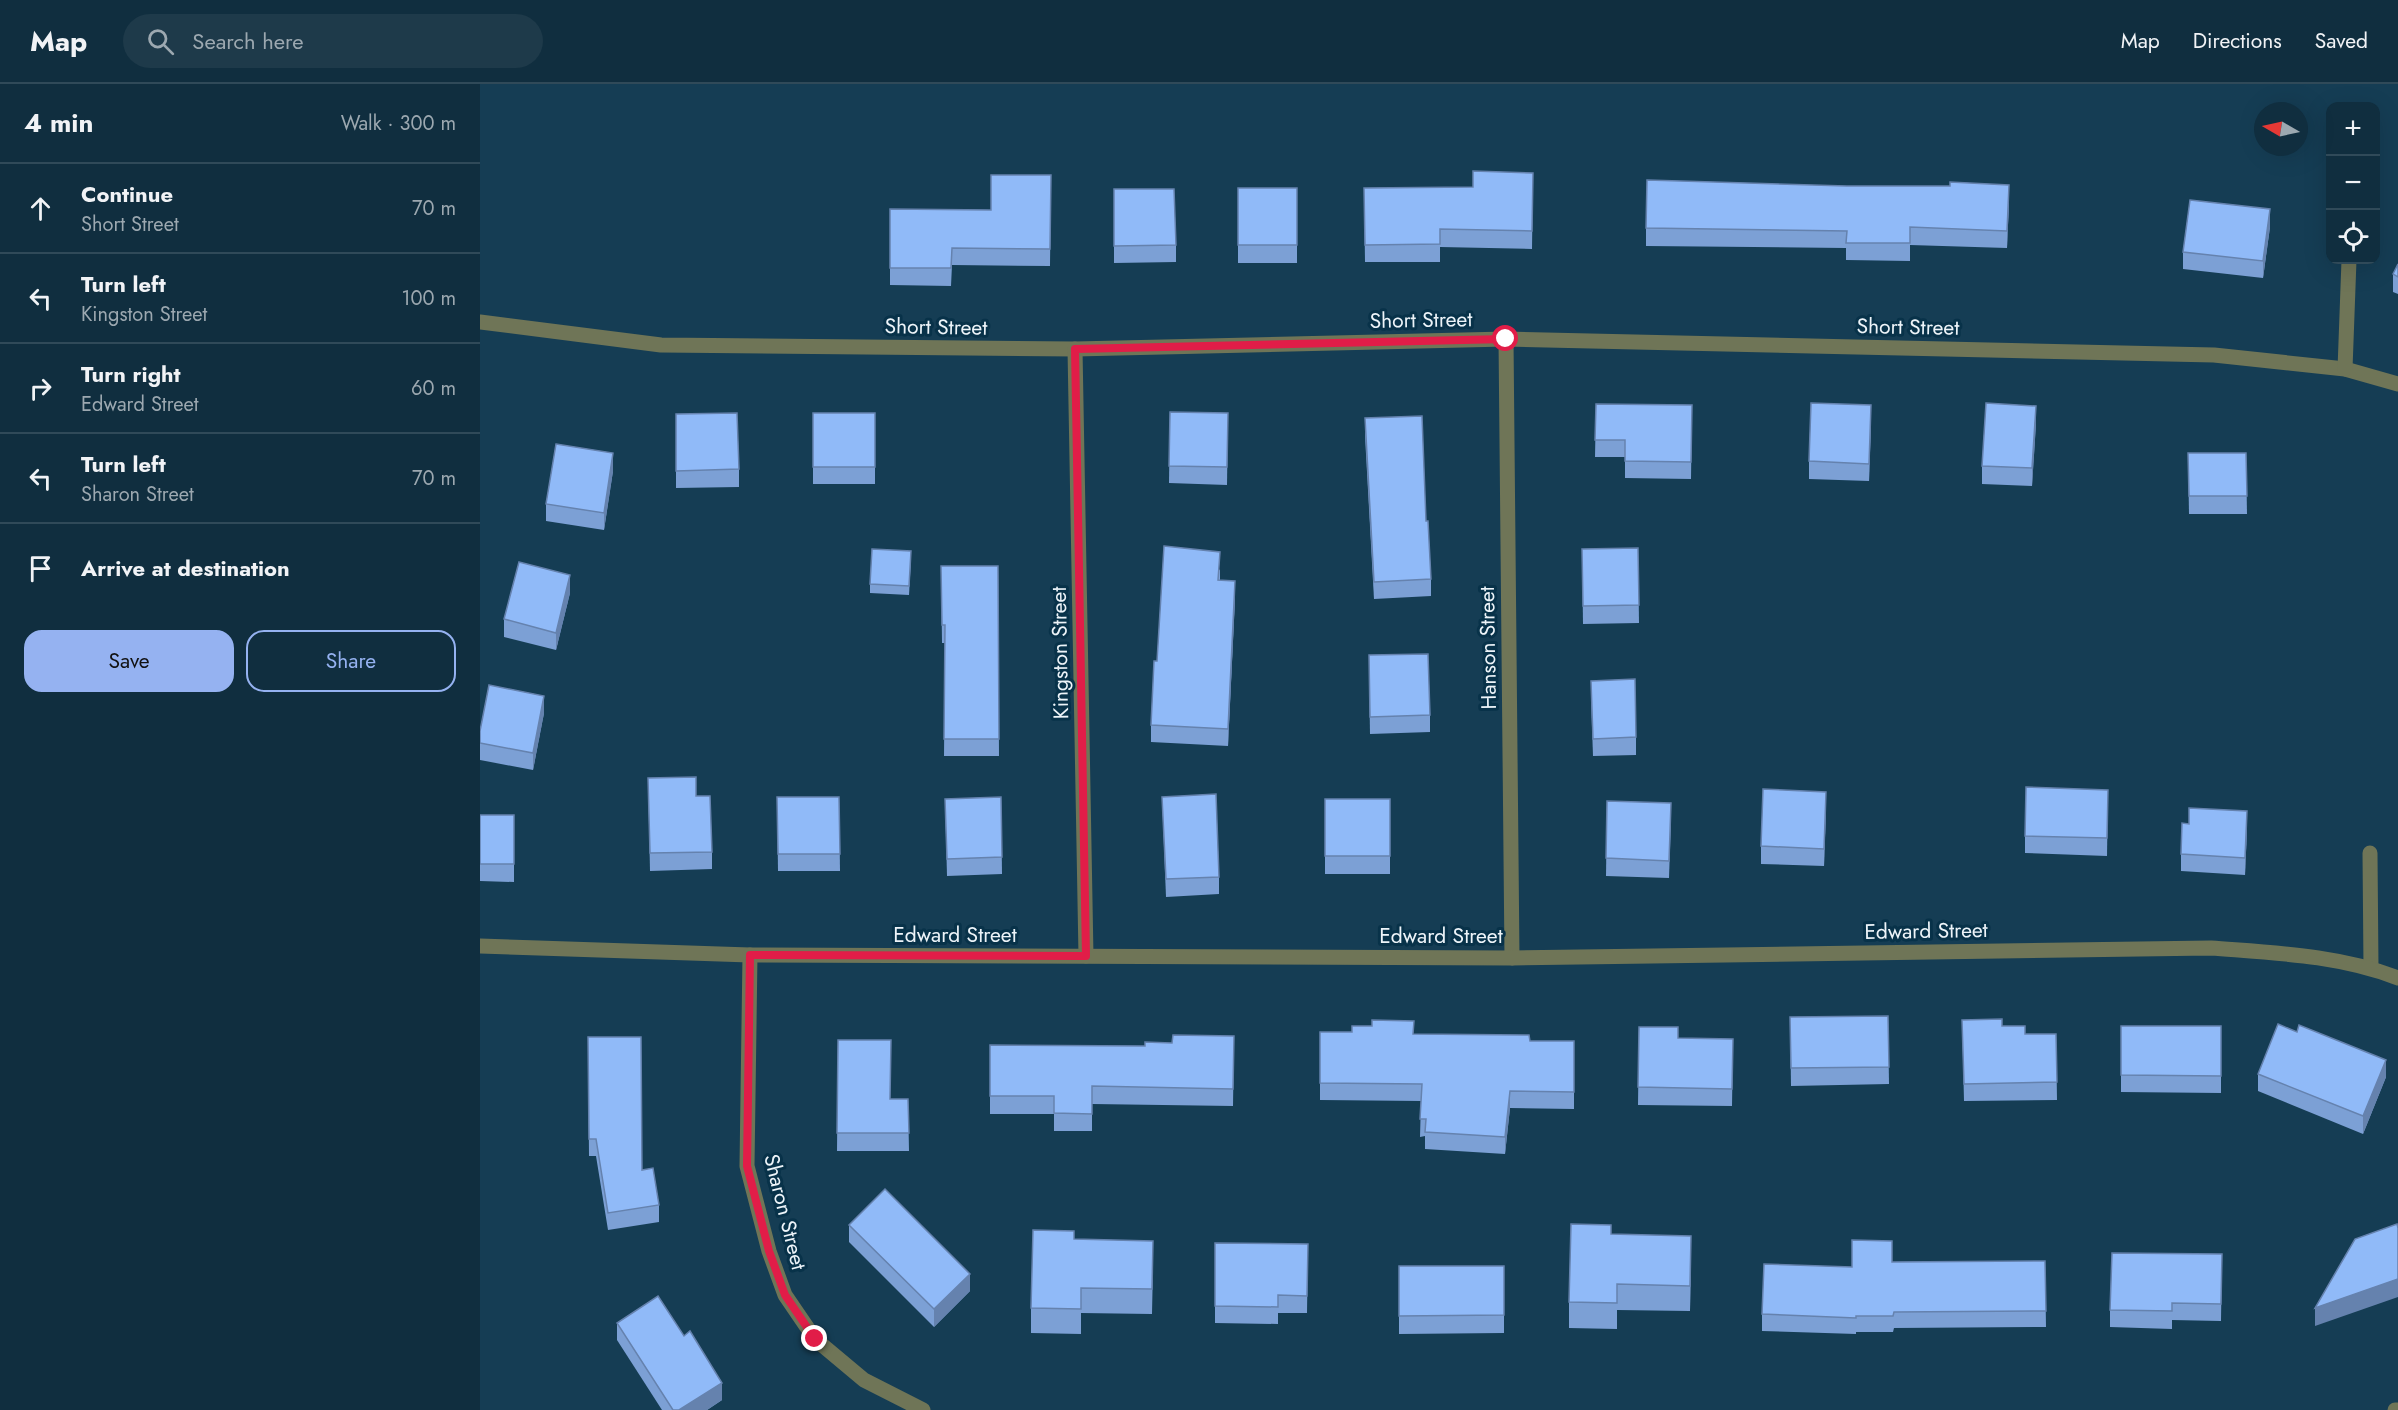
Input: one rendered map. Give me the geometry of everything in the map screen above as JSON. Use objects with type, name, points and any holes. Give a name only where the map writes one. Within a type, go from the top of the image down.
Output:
[{"type":"street","points":[[2345,369],[2349,264]]},
{"type":"street","name":"Short Street","points":[[480,322],[661,345],[1075,349],[1506,339],[2214,355],[2345,369],[2398,384]]},
{"type":"street","name":"Hanson Street","points":[[1506,339],[1512,958]]},
{"type":"street","name":"Kingston Street","points":[[1075,349],[1086,956]]},
{"type":"street","points":[[2370,853],[2371,968]]},
{"type":"street","name":"Edward Street","points":[[480,946],[750,955],[1512,958],[2211,948],[2292,954],[2371,968],[2398,978]]},
{"type":"street","name":"Sharon Street","points":[[750,955],[747,1166],[769,1251],[785,1295],[815,1339],[864,1380],[923,1410]]},
{"type":"building","points":[[1473,171],[1533,173],[1532,231],[1440,229],[1440,244],[1365,245],[1364,188],[1473,187]]},
{"type":"building","points":[[991,175],[1051,175],[1050,249],[952,248],[951,268],[890,268],[890,209],[991,210]]},
{"type":"building","points":[[1647,180],[1847,186],[1950,186],[1950,182],[2009,185],[2007,231],[1910,227],[1910,243],[1846,243],[1847,231],[1646,228]]},
{"type":"building","points":[[1238,188],[1297,188],[1297,245],[1238,245]]},
{"type":"building","points":[[1114,189],[1174,189],[1176,245],[1114,246]]},
{"type":"building","points":[[2190,200],[2270,209],[2263,261],[2183,252]]},
{"type":"building","points":[[2398,264],[2398,277],[2393,274]]},
{"type":"building","points":[[1811,403],[1871,405],[1869,464],[1809,461]]},
{"type":"building","points":[[1986,403],[2036,406],[2032,468],[1982,466]]},
{"type":"building","points":[[1596,404],[1692,405],[1691,462],[1625,461],[1625,440],[1595,440]]},
{"type":"building","points":[[1170,412],[1228,413],[1227,467],[1169,466]]},
{"type":"building","points":[[737,413],[739,469],[676,471],[676,414]]},
{"type":"building","points":[[813,413],[875,413],[875,467],[813,467]]},
{"type":"building","points":[[1422,416],[1431,579],[1374,582],[1365,418]]},
{"type":"building","points":[[556,444],[613,453],[604,513],[546,504]]},
{"type":"building","points":[[2188,453],[2246,453],[2247,496],[2189,496]]},
{"type":"building","points":[[1164,546],[1220,552],[1218,580],[1235,581],[1228,729],[1151,725]]},
{"type":"building","points":[[1638,548],[1639,605],[1583,606],[1582,549]]},
{"type":"building","points":[[872,549],[911,551],[909,586],[870,584]]},
{"type":"building","points":[[519,562],[570,575],[556,633],[504,619]]},
{"type":"building","points":[[941,566],[998,566],[999,739],[944,739],[945,625],[942,625]]},
{"type":"building","points":[[1428,654],[1430,715],[1370,717],[1369,655]]},
{"type":"building","points":[[1635,679],[1636,737],[1593,739],[1591,681]]},
{"type":"building","points":[[489,685],[544,696],[533,753],[480,743],[480,731]]},
{"type":"building","points":[[696,777],[696,796],[710,796],[712,852],[650,853],[648,778]]},
{"type":"building","points":[[2026,787],[2108,790],[2107,838],[2025,836]]},
{"type":"building","points":[[1763,789],[1826,792],[1824,849],[1761,846]]},
{"type":"building","points":[[1216,794],[1219,877],[1166,879],[1162,797]]},
{"type":"building","points":[[777,797],[839,797],[840,854],[778,854]]},
{"type":"building","points":[[1001,797],[1002,857],[947,859],[945,799]]},
{"type":"building","points":[[1325,799],[1390,799],[1390,856],[1325,856]]},
{"type":"building","points":[[1607,801],[1671,803],[1669,861],[1606,858]]},
{"type":"building","points":[[2189,808],[2247,811],[2245,858],[2181,854],[2182,823],[2189,824]]},
{"type":"building","points":[[480,815],[514,815],[514,864],[480,864]]},
{"type":"building","points":[[1888,1016],[1889,1067],[1791,1068],[1790,1017]]},
{"type":"building","points":[[2002,1019],[2002,1026],[2025,1026],[2025,1034],[2056,1034],[2057,1082],[1964,1084],[1962,1020]]},
{"type":"building","points":[[1372,1020],[1414,1021],[1413,1034],[1529,1035],[1530,1041],[1574,1041],[1574,1092],[1510,1091],[1505,1137],[1425,1132],[1426,1119],[1420,1119],[1422,1084],[1320,1083],[1320,1032],[1352,1032],[1352,1026],[1372,1026]]},
{"type":"building","points":[[2278,1024],[2297,1032],[2299,1025],[2386,1060],[2363,1116],[2258,1074]]},
{"type":"building","points":[[2121,1026],[2221,1026],[2221,1076],[2121,1075]]},
{"type":"building","points":[[1639,1027],[1678,1027],[1678,1038],[1733,1039],[1732,1089],[1638,1087]]},
{"type":"building","points":[[1173,1035],[1234,1036],[1233,1089],[1092,1086],[1092,1114],[1054,1113],[1054,1096],[990,1096],[990,1045],[1145,1046],[1145,1042],[1172,1043]]},
{"type":"building","points":[[588,1037],[641,1037],[642,1170],[653,1168],[659,1205],[608,1213],[596,1139],[589,1139]]},
{"type":"building","points":[[838,1040],[891,1040],[890,1099],[908,1099],[909,1133],[837,1133]]},
{"type":"building","points":[[885,1189],[970,1274],[934,1309],[849,1225]]},
{"type":"building","points":[[1571,1224],[1611,1225],[1611,1234],[1691,1236],[1690,1286],[1617,1284],[1617,1303],[1569,1302]]},
{"type":"building","points":[[2397,1224],[2398,1279],[2315,1308],[2355,1239]]},
{"type":"building","points":[[1033,1230],[1074,1231],[1074,1239],[1153,1241],[1152,1289],[1081,1288],[1081,1309],[1031,1308]]},
{"type":"building","points":[[1852,1240],[1892,1241],[1892,1262],[2045,1261],[2046,1311],[1894,1312],[1893,1316],[1856,1316],[1856,1318],[1762,1314],[1764,1264],[1852,1267]]},
{"type":"building","points":[[1215,1243],[1308,1244],[1307,1296],[1278,1295],[1278,1307],[1215,1306]]},
{"type":"building","points":[[2112,1253],[2222,1254],[2221,1304],[2172,1303],[2172,1311],[2110,1310]]},
{"type":"building","points":[[1399,1266],[1504,1266],[1504,1315],[1399,1316]]},
{"type":"building","points":[[658,1296],[684,1336],[690,1331],[722,1383],[679,1410],[673,1410],[617,1323]]},
{"type":"route","points":[[815,1339],[785,1295],[769,1251],[747,1166],[750,955],[1086,956],[1075,349],[1506,339]]}]
